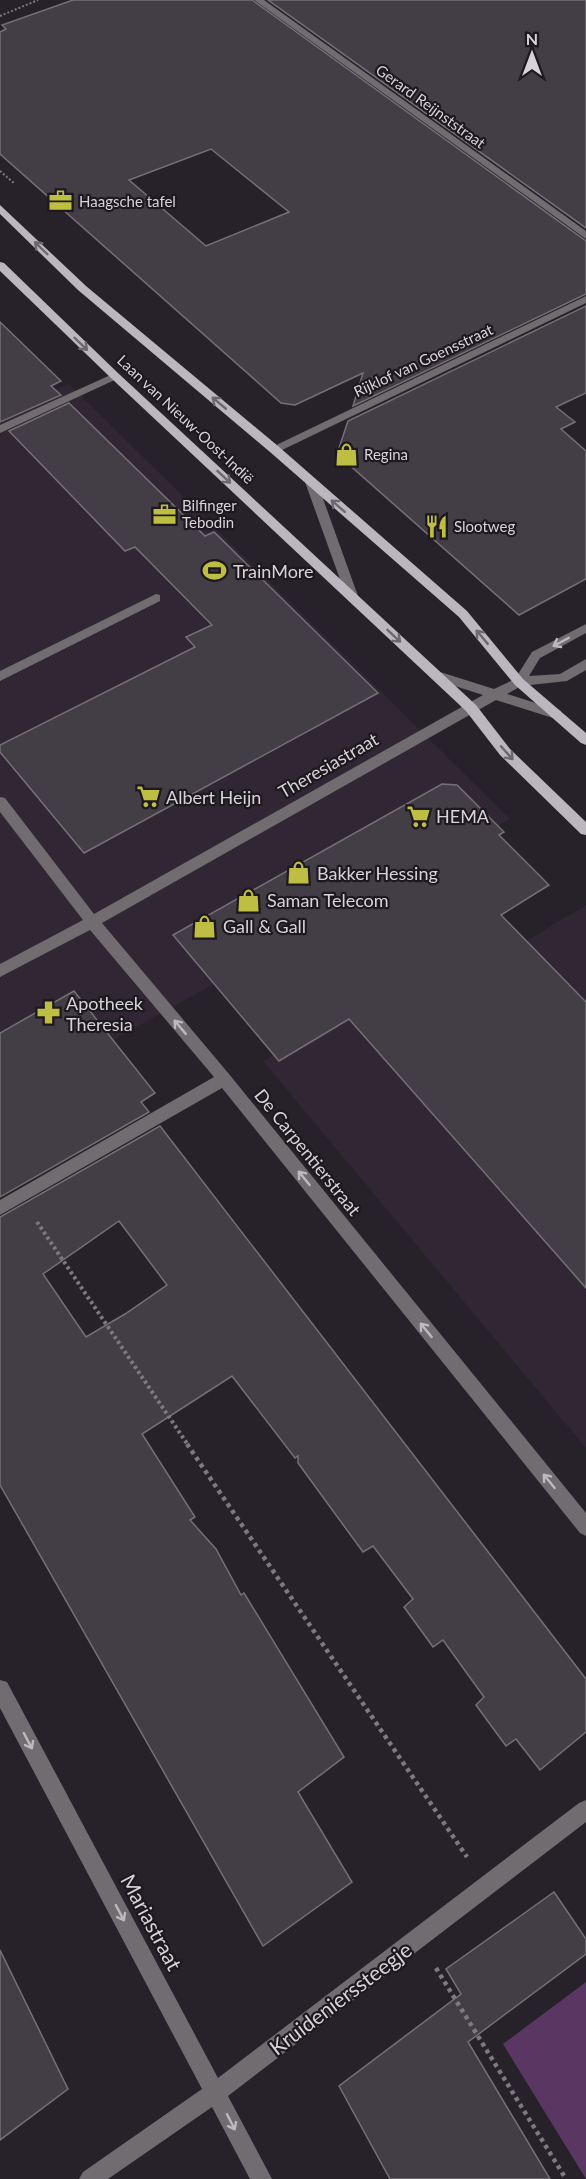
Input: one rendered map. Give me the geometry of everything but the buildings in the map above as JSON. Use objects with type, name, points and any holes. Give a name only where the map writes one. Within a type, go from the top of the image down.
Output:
[{"type":"main road","name":"Laan van Nieuw-Oost-Indië","points":[[0,207],[82,288],[274,449],[463,614],[519,682],[586,740]]},
{"type":"main road","name":"Laan van Nieuw-Oost-Indië","points":[[0,265],[115,376],[471,708],[505,752],[586,830]]},
{"type":"street","name":"Gerard Reijnststraat","points":[[258,0],[586,236]]},
{"type":"street","name":"Rijklof van Goensstraat","points":[[274,449],[586,299]]},
{"type":"street","points":[[0,429],[115,376]]},
{"type":"street","name":"Laan van Nieuw-Oost-Indië","points":[[311,482],[351,596]]},
{"type":"street","points":[[0,676],[156,598]]},
{"type":"street","points":[[519,682],[536,655],[586,628]]},
{"type":"street","name":"Theresiastraat","points":[[0,971],[92,922],[494,695],[519,682],[563,678],[586,664]]},
{"type":"street","name":"Laan van Nieuw-Oost-Indië","points":[[437,676],[556,714]]},
{"type":"street","name":"De Carpentierstraat","points":[[0,802],[92,922],[224,1079],[586,1527]]},
{"type":"street","points":[[0,1208],[224,1079]]},
{"type":"street","name":"Mariastraat","points":[[0,1689],[261,2179]]},
{"type":"street","name":"Kruidenierssteegje","points":[[90,2179],[216,2092],[586,1810]]},
{"type":"path","points":[[0,16],[38,0]]},
{"type":"path","points":[[20,1197],[487,1886]]},
{"type":"path","points":[[418,1939],[566,2179]]},
{"type":"shaded area","points":[[69,384],[510,819],[0,1103],[0,415]]},
{"type":"shaded area","points":[[586,905],[586,1448],[263,1061],[418,971],[441,993]]},
{"type":"shaded area","points":[[586,1982],[586,2179],[503,2044]]},
{"type":"place","name":"Haagsche tafel","points":[[61,201]]},
{"type":"place","name":"Regina","points":[[346,454]]},
{"type":"place","name":"Bilfinger Tebodin","points":[[164,514]]},
{"type":"place","name":"Slootweg","points":[[436,526]]},
{"type":"place","name":"TrainMore","points":[[215,571]]},
{"type":"place","name":"Albert Heijn","points":[[148,797]]},
{"type":"place","name":"HEMA","points":[[418,816]]},
{"type":"place","name":"Bakker Hessing","points":[[299,873]]},
{"type":"place","name":"Saman Telecom","points":[[249,900]]},
{"type":"place","name":"Gall & Gall","points":[[205,926]]},
{"type":"place","name":"Apotheek Theresia","points":[[48,1013]]}]
